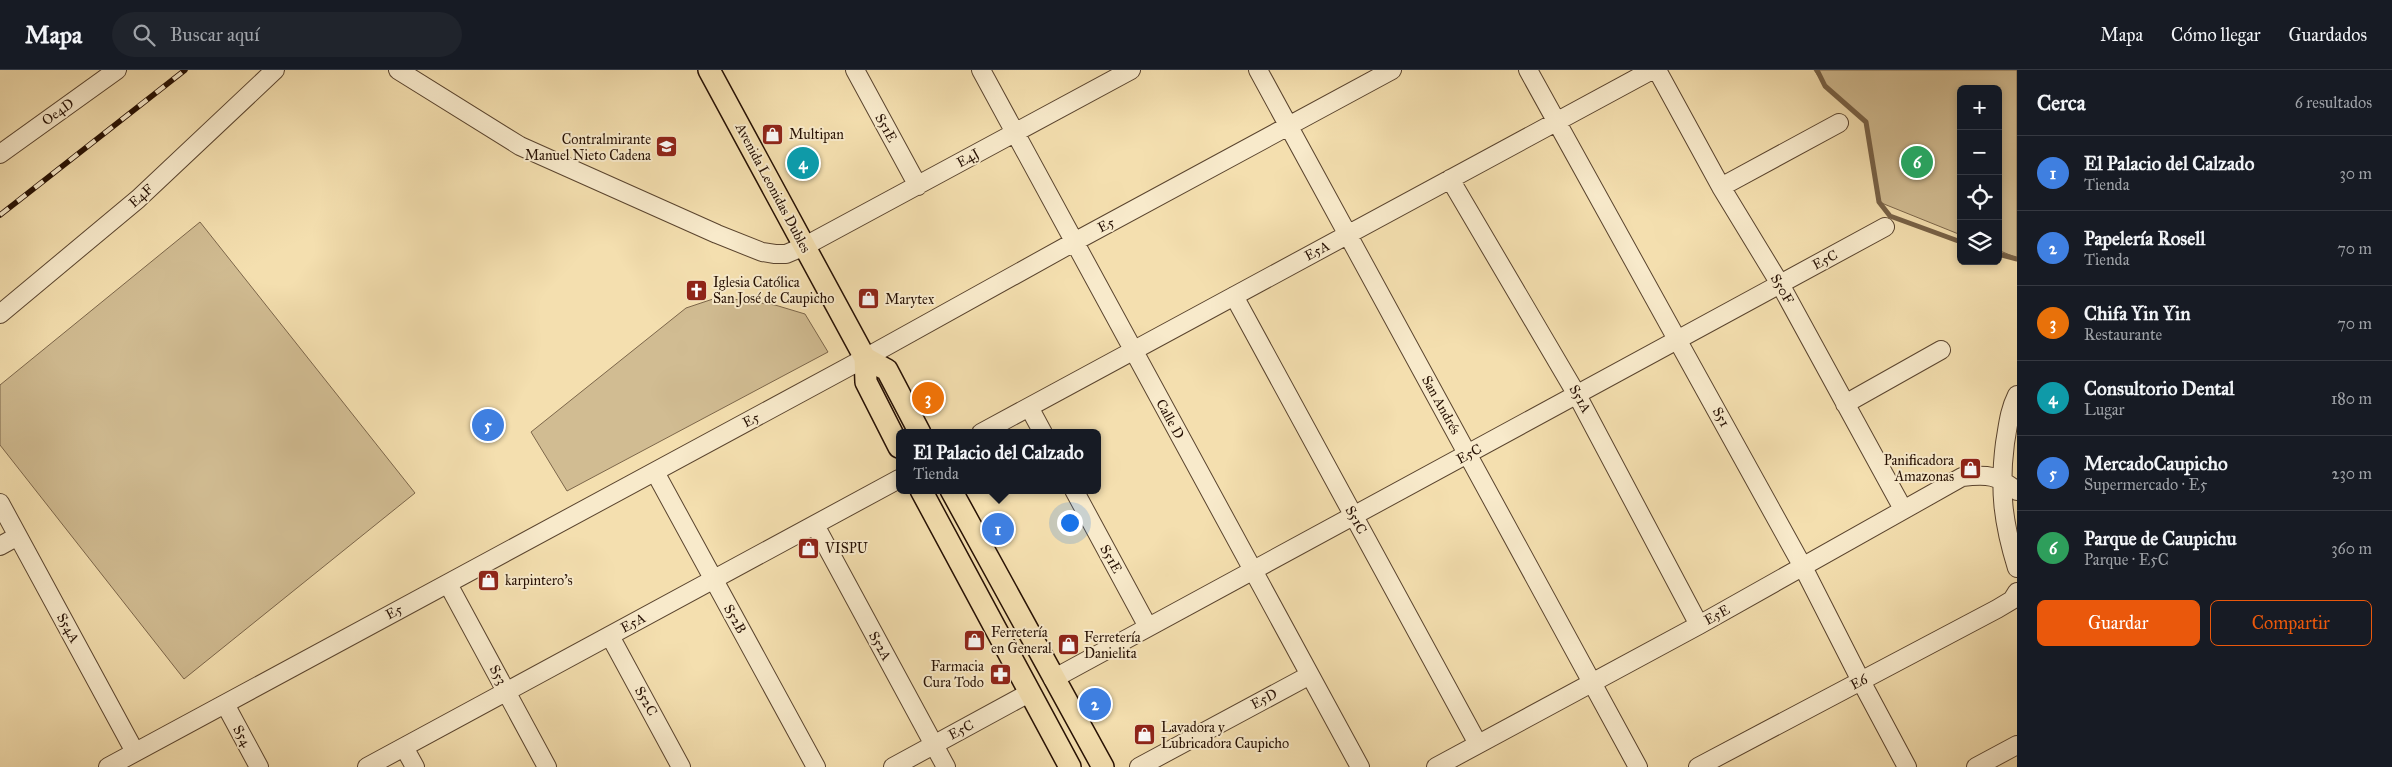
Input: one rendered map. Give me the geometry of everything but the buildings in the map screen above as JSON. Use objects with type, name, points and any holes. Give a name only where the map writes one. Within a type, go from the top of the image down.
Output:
[{"type":"main road","name":"Avenida Leonidas Dubles","points":[[709,70],[865,358],[866,382],[896,441]]},
{"type":"main road","points":[[865,358],[887,370],[918,429]]},
{"type":"main road","points":[[923,494],[1070,767]]},
{"type":"main road","points":[[952,494],[1103,767]]},
{"type":"street","name":"Oe4D","points":[[0,154],[117,70]]},
{"type":"street","name":"E4F","points":[[0,314],[138,199],[275,70]]},
{"type":"street","name":"E4J","points":[[398,70],[520,146],[717,234],[762,252],[775,254],[786,254],[805,246],[1124,72]]},
{"type":"street","name":"S51E","points":[[855,70],[918,186]]},
{"type":"street","name":"Calle D","points":[[981,70],[1360,767]]},
{"type":"street","name":"San Andrés","points":[[1258,70],[1638,767]]},
{"type":"street","name":"E5","points":[[108,767],[655,472],[1392,70]]},
{"type":"street","name":"S51","points":[[1528,70],[1804,567],[1861,681],[1907,767]]},
{"type":"street","name":"E5A","points":[[988,429],[1652,70]]},
{"type":"street","name":"S50F","points":[[1657,70],[1720,187],[1780,284],[1903,509]]},
{"type":"street","points":[[1720,187],[1839,123]]},
{"type":"street","name":"S51A","points":[[1450,179],[1578,395],[1699,625]]},
{"type":"street","name":"E5C","points":[[1053,679],[1885,228]]},
{"type":"street","name":"S51C","points":[[1234,296],[1478,744]]},
{"type":"street","points":[[1845,404],[1942,350]]},
{"type":"street","points":[[2017,395],[2011,406],[2001,478],[2004,523],[2017,568]]},
{"type":"street","points":[[1029,407],[1041,429]]},
{"type":"street","name":"S52B","points":[[655,472],[816,767]]},
{"type":"street","name":"E5E","points":[[1436,767],[1699,625],[1962,477],[1980,475],[2001,478]]},
{"type":"street","points":[[2001,478],[2017,491]]},
{"type":"street","name":"E5A","points":[[367,767],[896,481]]},
{"type":"street","name":"S51E","points":[[1076,494],[1148,627]]},
{"type":"street","name":"S54A","points":[[0,503],[135,752]]},
{"type":"street","name":"S52A","points":[[815,525],[946,767]]},
{"type":"street","points":[[0,546],[18,536]]},
{"type":"street","name":"S53","points":[[448,584],[547,767]]},
{"type":"street","name":"E6","points":[[1698,767],[1997,609],[2012,600],[2017,592]]},
{"type":"street","name":"S52C","points":[[610,636],[681,767]]},
{"type":"street","name":"E5D","points":[[1139,767],[1310,675]]},
{"type":"street","name":"E5C","points":[[893,767],[1029,693]]},
{"type":"street","name":"S54","points":[[224,704],[259,767]]},
{"type":"street","points":[[1976,767],[2017,745]]},
{"type":"street","points":[[404,747],[415,767]]},
{"type":"shaded area","points":[[1814,70],[2017,70],[2017,258],[2002,252],[2002,85],[1957,85],[1957,233],[1879,202],[1866,122],[1825,86]]},
{"type":"shaded area","points":[[200,222],[415,493],[184,679],[0,445],[0,385]]},
{"type":"shaded area","points":[[719,297],[775,305],[805,314],[828,352],[567,491],[531,432],[686,308]]},
{"type":"waterway","points":[[1817,70],[1825,86],[1866,122],[1879,202],[1890,216],[1957,241]]},
{"type":"waterway","points":[[2002,255],[2017,259]]},
{"type":"railway","points":[[0,215],[185,70]]},
{"type":"place","name":"Multipan","points":[[773,134]]},
{"type":"place","name":"Contralmirante Manuel Nieto Cadena","points":[[667,147]]},
{"type":"place","name":"Parque de Caupichu","points":[[1917,162]]},
{"type":"place","name":"Consultorio Dental","points":[[803,163]]},
{"type":"place","name":"Iglesia Católica San José de Caupicho","points":[[697,290]]},
{"type":"place","name":"Marytex","points":[[869,299]]},
{"type":"place","name":"Chifa Yin Yin","points":[[928,398]]},
{"type":"place","name":"MercadoCaupicho","points":[[488,425]]},
{"type":"place","name":"Panificadora Amazonas","points":[[1970,468]]},
{"type":"place","name":"El Palacio del Calzado","points":[[998,529]]},
{"type":"place","name":"VISPU","points":[[809,548]]},
{"type":"place","name":"karpintero's","points":[[489,580]]},
{"type":"place","name":"Ferretería en General","points":[[975,640]]},
{"type":"place","name":"Ferretería Danielita","points":[[1068,645]]},
{"type":"place","name":"Farmacia Cura Todo","points":[[1000,674]]},
{"type":"place","name":"Papelería Rosell","points":[[1095,704]]},
{"type":"place","name":"Lavadora y Lubricadora Caupicho","points":[[1145,735]]}]
